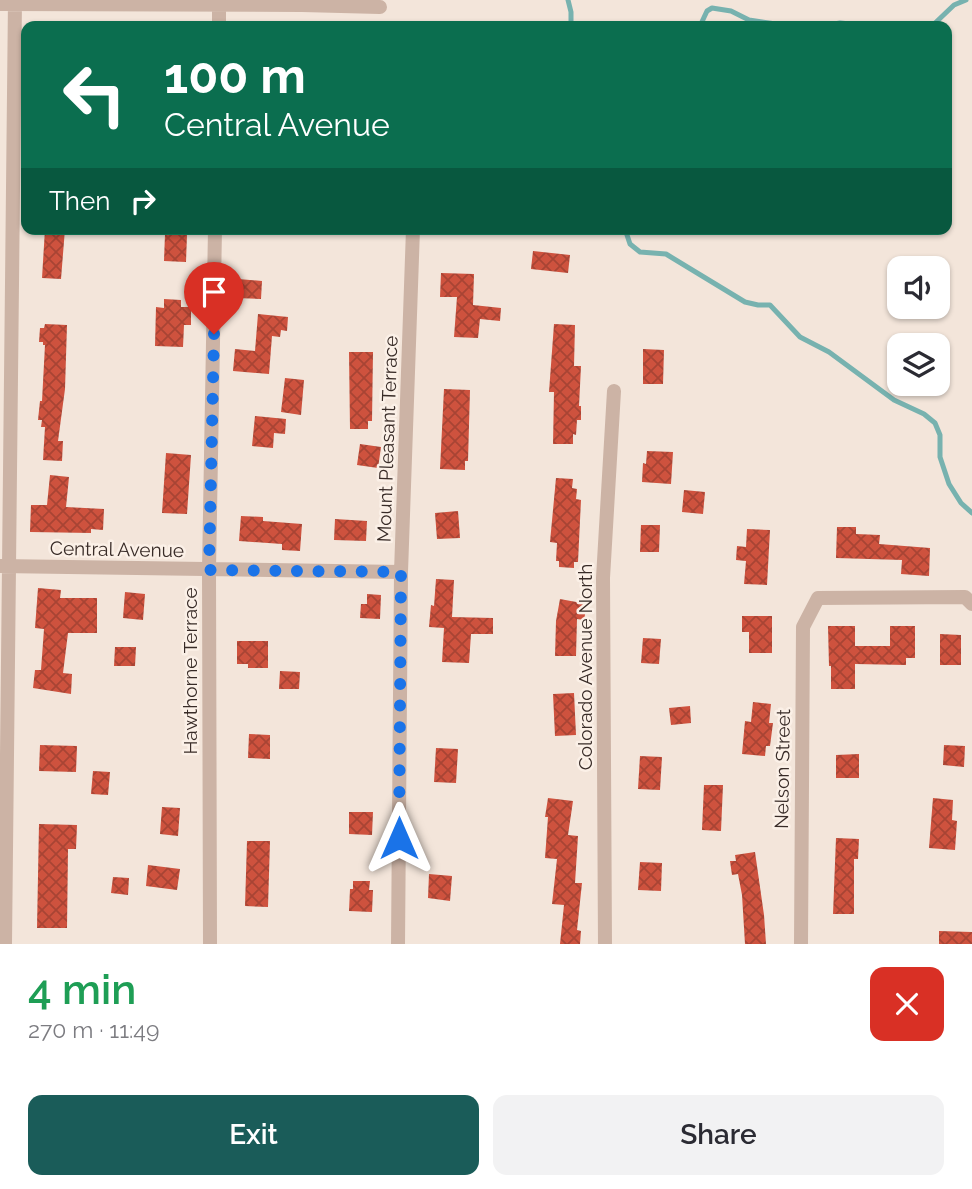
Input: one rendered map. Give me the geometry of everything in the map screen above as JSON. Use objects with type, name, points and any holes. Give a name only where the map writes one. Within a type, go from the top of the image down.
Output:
[{"type":"street","points":[[5,944],[4,566],[10,2],[380,7]]},
{"type":"street","points":[[219,5],[219,21]]},
{"type":"street","name":"Hawthorne Terrace","points":[[210,944],[209,570],[215,235]]},
{"type":"street","name":"Mount Pleasant Terrace","points":[[398,944],[401,572],[413,235]]},
{"type":"street","name":"Colorado Avenue North","points":[[605,944],[603,578],[614,391]]},
{"type":"street","name":"Central Avenue","points":[[4,566],[401,572]]},
{"type":"street","name":"Nelson Street","points":[[801,944],[803,627],[818,598],[965,597],[972,604]]},
{"type":"building","points":[[45,235],[65,235],[61,279],[42,278]]},
{"type":"building","points":[[165,235],[187,235],[186,262],[164,261]]},
{"type":"building","points":[[533,251],[570,255],[568,273],[531,269]]},
{"type":"building","points":[[441,273],[474,274],[473,305],[501,308],[500,321],[480,319],[478,338],[454,337],[457,297],[440,297]]},
{"type":"building","points":[[238,279],[262,281],[261,299],[237,298]]},
{"type":"building","points":[[164,299],[181,300],[181,307],[191,307],[191,325],[184,325],[183,347],[155,346],[156,307],[164,308]]},
{"type":"building","points":[[258,314],[288,317],[287,331],[281,330],[280,337],[272,336],[269,374],[233,371],[235,349],[255,351]]},
{"type":"building","points":[[45,324],[67,325],[65,389],[58,441],[63,441],[62,461],[43,460],[45,427],[41,427],[42,420],[38,420],[42,401],[45,345],[39,342],[40,328],[44,328]]},
{"type":"building","points":[[554,324],[575,325],[574,366],[581,366],[581,420],[577,420],[573,444],[553,444],[554,392],[549,392]]},
{"type":"building","points":[[643,349],[664,350],[663,384],[643,384]]},
{"type":"building","points":[[349,352],[373,352],[372,421],[368,421],[368,429],[350,429]]},
{"type":"building","points":[[285,378],[304,380],[301,415],[281,412]]},
{"type":"building","points":[[444,389],[470,390],[468,461],[465,461],[465,470],[440,469]]},
{"type":"building","points":[[255,416],[286,419],[285,434],[274,433],[273,448],[252,446]]},
{"type":"building","points":[[360,444],[381,447],[378,468],[357,465]]},
{"type":"building","points":[[647,451],[673,452],[671,484],[642,482]]},
{"type":"building","points":[[166,453],[191,455],[187,514],[162,513]]},
{"type":"building","points":[[50,475],[69,477],[66,507],[104,509],[103,530],[91,529],[91,533],[30,532],[31,505],[47,505]]},
{"type":"building","points":[[556,478],[573,479],[572,488],[577,489],[576,499],[581,500],[578,562],[574,562],[574,568],[559,567],[559,561],[556,561],[557,543],[550,542]]},
{"type":"building","points":[[684,490],[705,492],[703,514],[682,512]]},
{"type":"building","points":[[458,511],[460,538],[437,539],[435,513]]},
{"type":"building","points":[[241,516],[302,524],[300,551],[282,550],[282,544],[239,541]]},
{"type":"building","points":[[335,519],[367,521],[366,541],[334,540]]},
{"type":"building","points":[[641,525],[660,525],[659,552],[640,552]]},
{"type":"building","points":[[837,527],[856,527],[856,534],[880,535],[879,544],[930,548],[929,576],[901,574],[902,560],[836,558]]},
{"type":"building","points":[[747,529],[770,530],[767,585],[744,584],[746,561],[736,560],[737,546],[746,547]]},
{"type":"building","points":[[436,579],[454,580],[452,617],[493,618],[493,634],[471,634],[469,663],[442,662],[444,628],[429,627]]},
{"type":"building","points":[[38,588],[61,590],[60,598],[97,598],[97,633],[68,633],[63,673],[72,674],[71,694],[33,688],[35,670],[41,670],[44,629],[35,628]]},
{"type":"building","points":[[125,592],[145,594],[143,620],[123,618]]},
{"type":"building","points":[[367,594],[381,595],[380,619],[360,618],[361,604],[367,604]]},
{"type":"building","points":[[560,599],[587,604],[584,620],[577,619],[576,656],[555,656]]},
{"type":"building","points":[[742,616],[772,616],[772,653],[749,653],[749,632],[742,632]]},
{"type":"building","points":[[828,626],[855,626],[855,646],[890,646],[890,626],[915,626],[915,658],[906,658],[906,665],[855,664],[855,689],[831,689]]},
{"type":"building","points":[[940,634],[961,635],[961,665],[940,665]]},
{"type":"building","points":[[643,638],[661,639],[659,664],[641,663]]},
{"type":"building","points":[[237,641],[268,641],[268,668],[248,668],[248,664],[237,664]]},
{"type":"building","points":[[115,647],[136,647],[135,666],[114,666]]},
{"type":"building","points":[[280,671],[300,672],[299,689],[279,689]]},
{"type":"building","points":[[574,693],[576,735],[555,736],[553,694]]},
{"type":"building","points":[[753,702],[771,704],[769,723],[773,723],[770,746],[766,746],[765,756],[742,754],[745,721],[751,722]]},
{"type":"building","points":[[690,706],[691,723],[671,725],[669,708]]},
{"type":"building","points":[[249,734],[270,735],[270,759],[248,758]]},
{"type":"building","points":[[40,745],[77,746],[76,772],[39,771]]},
{"type":"building","points":[[944,745],[965,746],[964,767],[943,765]]},
{"type":"building","points":[[436,748],[458,749],[456,783],[434,782]]},
{"type":"building","points":[[859,754],[859,778],[836,778],[836,755]]},
{"type":"building","points":[[640,756],[662,757],[660,790],[638,789]]},
{"type":"building","points":[[93,771],[110,772],[108,795],[91,794]]},
{"type":"building","points":[[704,785],[723,785],[721,831],[702,830]]},
{"type":"building","points":[[548,798],[573,801],[568,835],[578,836],[575,883],[582,883],[577,930],[581,931],[580,944],[560,944],[564,905],[552,904],[557,859],[545,858]]},
{"type":"building","points":[[933,798],[953,800],[952,820],[957,821],[955,850],[929,848]]},
{"type":"building","points":[[162,807],[180,808],[178,836],[160,834]]},
{"type":"building","points":[[349,812],[373,812],[372,835],[349,834]]},
{"type":"building","points":[[39,824],[77,825],[76,849],[68,849],[67,928],[37,928]]},
{"type":"building","points":[[836,838],[859,839],[858,859],[854,859],[854,914],[833,914]]},
{"type":"building","points":[[247,841],[270,841],[268,907],[245,906]]},
{"type":"building","points":[[755,852],[766,944],[745,944],[742,895],[738,874],[732,875],[730,861],[736,861],[735,855]]},
{"type":"building","points":[[640,862],[662,863],[661,891],[638,890]]},
{"type":"building","points":[[148,865],[180,869],[177,890],[146,886]]},
{"type":"building","points":[[429,874],[452,876],[450,901],[428,898]]},
{"type":"building","points":[[113,877],[129,878],[128,895],[111,893]]},
{"type":"building","points":[[353,881],[370,881],[369,890],[373,890],[372,912],[349,911]]},
{"type":"building","points":[[939,931],[972,932],[972,944],[939,944]]},
{"type":"waterway","points":[[568,0],[571,21]]},
{"type":"waterway","points":[[937,21],[954,5],[966,0]]},
{"type":"waterway","points":[[702,21],[707,11],[712,8],[731,11],[756,21]]},
{"type":"waterway","points":[[627,235],[630,244],[640,252],[666,254],[745,302],[770,305],[800,337],[829,352],[894,400],[924,414],[935,423],[940,435],[940,457],[949,484],[961,503],[972,513]]},
{"type":"route","points":[[214,334],[209,570],[401,572],[399,838]]}]
